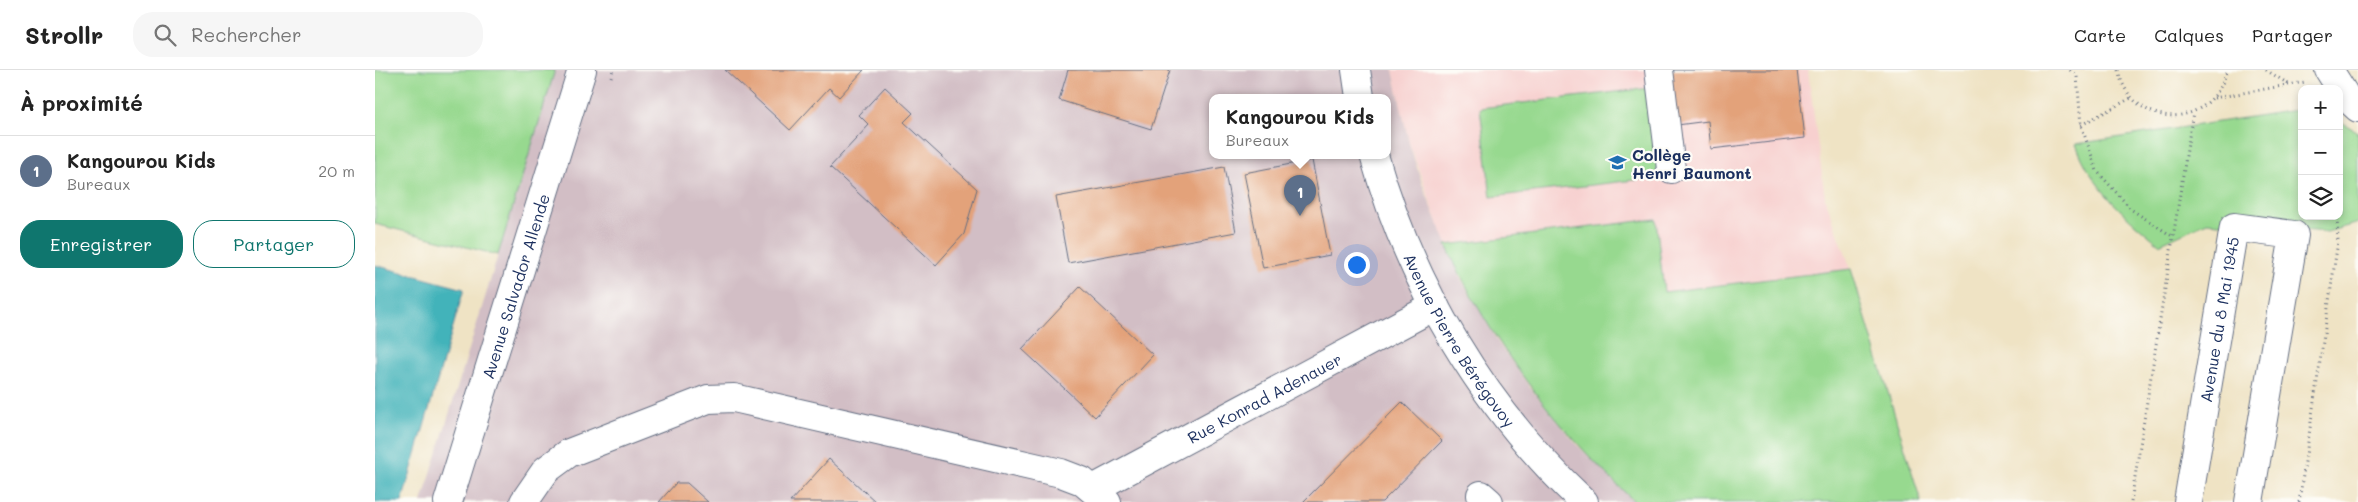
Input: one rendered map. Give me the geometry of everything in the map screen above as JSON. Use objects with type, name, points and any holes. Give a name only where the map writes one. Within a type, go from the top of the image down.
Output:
[{"type":"street","name":"Avenue Salvador Allende","points":[[448,502],[582,70]]},
{"type":"street","points":[[1355,70],[1360,94]]},
{"type":"street","points":[[1659,70],[1671,169]]},
{"type":"street","points":[[2331,73],[2347,97],[2358,108]]},
{"type":"street","name":"Avenue Pierre Bérégovoy","points":[[1375,159],[1401,234],[1435,306],[1454,340],[1490,395],[1576,499]]},
{"type":"street","name":"Avenue du 8 Mai 1945","points":[[2188,502],[2233,226],[2294,235],[2249,502]]},
{"type":"street","name":"Rue Konrad Adenauer","points":[[1100,495],[1435,306]]},
{"type":"street","points":[[524,502],[546,470],[569,453],[695,404],[723,397],[735,398],[1061,473],[1082,481],[1100,495]]},
{"type":"path","points":[[2070,70],[2077,76],[2081,125],[2097,172],[2132,210],[2171,236]]},
{"type":"path","points":[[2118,70],[2121,82],[2131,98],[2144,108],[2159,115],[2176,116],[2193,112],[2213,98],[2224,82],[2227,70]]},
{"type":"path","points":[[2266,70],[2290,86]]},
{"type":"path","points":[[2213,98],[2290,86],[2331,73]]},
{"type":"path","points":[[2081,125],[2131,98]]},
{"type":"path","points":[[2131,502],[2171,236],[2193,112]]},
{"type":"path","points":[[2299,502],[2338,241],[2337,220]]},
{"type":"shaded area","points":[[555,70],[1393,70],[1409,143],[1422,183],[1461,279],[1499,344],[1531,389],[1576,444],[1635,502],[422,502]]},
{"type":"shaded area","name":"Collège Henri Baumont","points":[[1393,70],[1808,70],[1825,198],[1851,269],[1664,292],[1655,219],[1446,245],[1409,143]]},
{"type":"green space","points":[[375,70],[555,70],[498,255],[375,224]]},
{"type":"green space","points":[[1650,88],[1660,177],[1491,197],[1480,108]]},
{"type":"green space","points":[[2298,110],[2298,220],[2343,220],[2343,123],[2358,132],[2358,223],[2327,232],[2207,222],[2159,244],[2110,200],[2091,174],[2076,144]]},
{"type":"green space","points":[[1656,219],[1664,292],[1851,269],[1921,502],[1635,502],[1578,445],[1528,383],[1483,317],[1446,245]]},
{"type":"water","points":[[375,265],[464,289],[402,502],[375,502]]},
{"type":"building","points":[[725,70],[864,70],[839,97],[829,88],[790,130]]},
{"type":"building","points":[[1068,70],[1170,70],[1151,129],[1059,100]]},
{"type":"building","points":[[1670,70],[1797,70],[1805,138],[1711,149],[1708,121],[1677,125]]},
{"type":"building","points":[[885,87],[913,113],[904,122],[977,189],[964,234],[936,265],[830,167],[869,125],[859,115]]},
{"type":"building","points":[[1312,160],[1330,255],[1263,268],[1244,173]]},
{"type":"building","points":[[1224,167],[1236,232],[1068,263],[1056,197]]},
{"type":"building","points":[[1080,287],[1153,355],[1095,417],[1022,349]]},
{"type":"building","points":[[1402,402],[1442,441],[1382,502],[1303,502]]},
{"type":"building","points":[[829,459],[876,502],[790,502]]},
{"type":"building","points":[[676,483],[687,483],[708,502],[659,502]]},
{"type":"place","name":"Collège Henri Baumont","points":[[1618,163]]},
{"type":"place","name":"Kangourou Kids","points":[[1300,216]]}]
